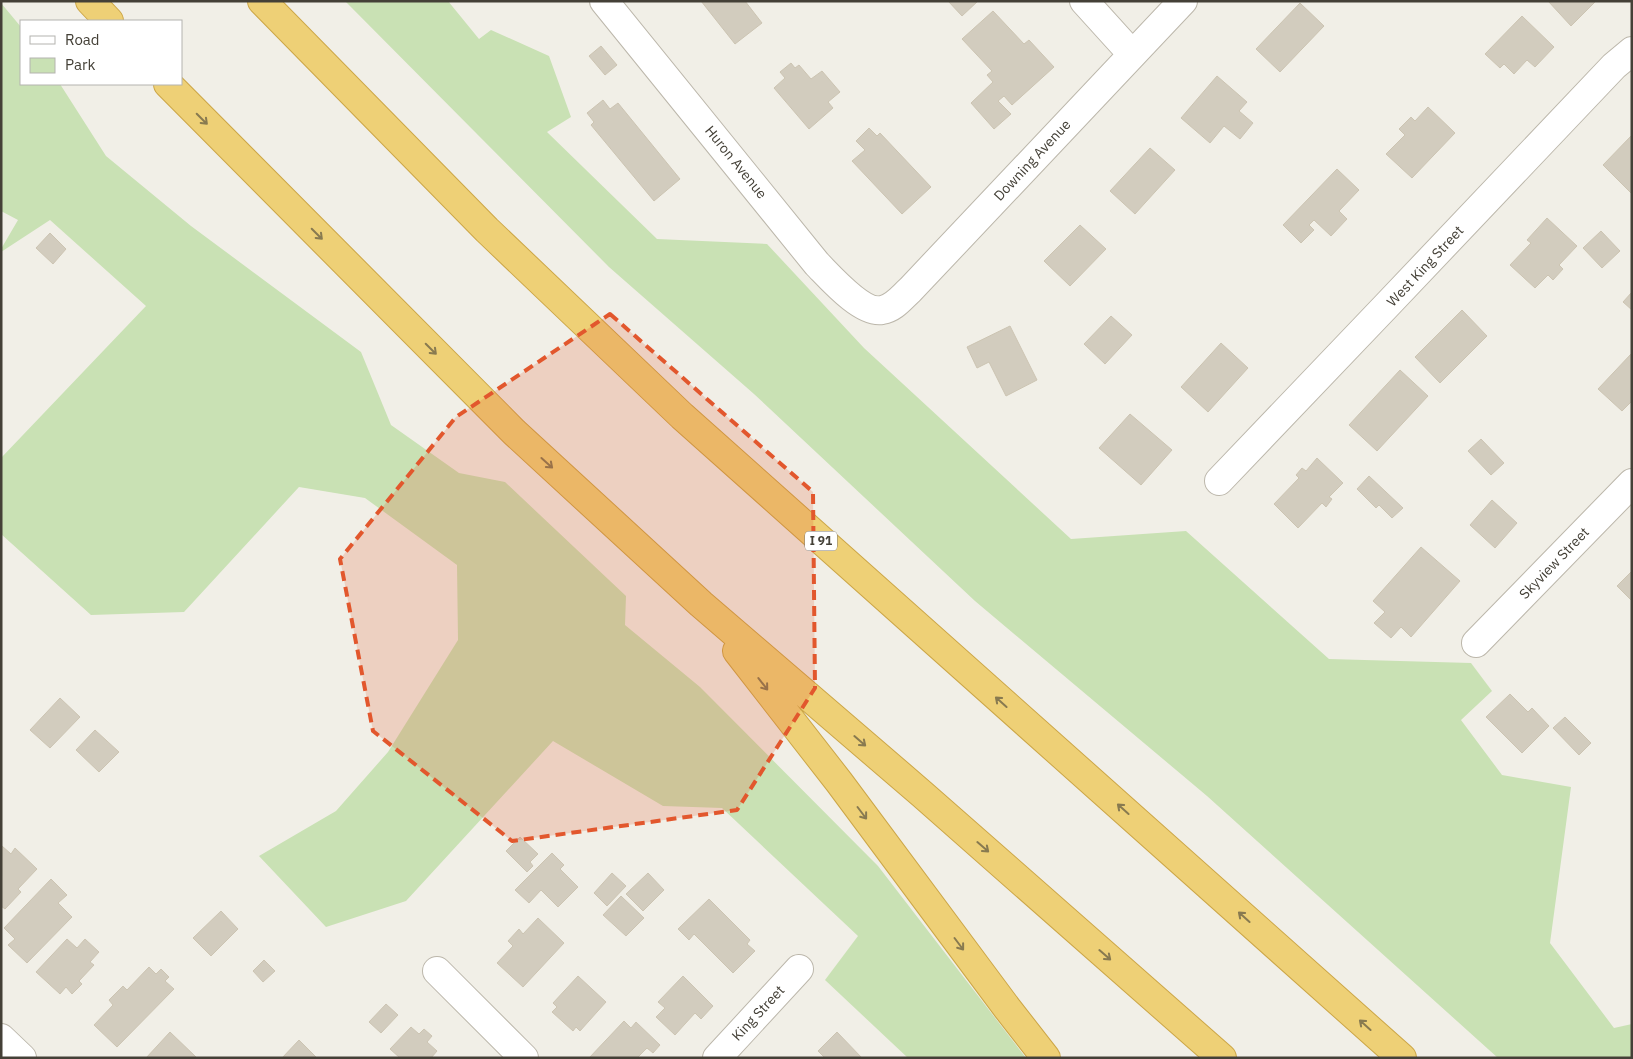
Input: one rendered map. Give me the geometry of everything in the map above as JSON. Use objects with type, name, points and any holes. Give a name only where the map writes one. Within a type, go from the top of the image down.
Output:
[{"type":"highway","points":[[90,1],[108,20]]},
{"type":"highway","name":"I 91","points":[[262,1],[487,230],[682,416],[1402,1058]]},
{"type":"highway","points":[[169,85],[514,432],[701,604],[922,794],[1222,1058]]},
{"type":"highway","points":[[701,604],[833,774],[1046,1058]]},
{"type":"street","name":"Huron Avenue","points":[[604,1],[817,264],[849,296],[868,308],[878,310]]},
{"type":"street","points":[[1084,1],[1132,54]]},
{"type":"street","name":"Downing Avenue","points":[[878,310],[881,311],[893,306],[910,290],[1183,1]]},
{"type":"street","name":"West King Street","points":[[1219,481],[1614,66],[1632,51]]},
{"type":"street","name":"Skyview Street","points":[[1476,643],[1632,483]]},
{"type":"street","name":"King Street","points":[[717,1058],[799,969]]},
{"type":"street","points":[[438,971],[524,1058]]},
{"type":"street","points":[[1,1038],[22,1058]]},
{"type":"highlighted area","points":[[610,314],[813,492],[815,688],[737,810],[512,841],[373,731],[340,559],[456,417]]},
{"type":"green space","points":[[345,1],[448,1],[479,39],[491,30],[549,56],[571,117],[547,132],[657,239],[767,244],[864,348],[1071,539],[1186,531],[1329,659],[1471,663],[1492,691],[1461,720],[1502,775],[1571,787],[1550,943],[1614,1028],[1632,1024],[1632,1058],[1498,1058],[1207,796],[975,601],[754,394],[609,267]]},
{"type":"green space","points":[[1,3],[20,26],[20,85],[61,85],[106,156],[191,226],[361,352],[391,425],[459,473],[505,482],[626,596],[625,625],[700,687],[878,866],[1026,1058],[908,1058],[825,980],[858,936],[722,808],[663,806],[553,741],[406,901],[326,927],[259,856],[336,811],[388,752],[458,640],[457,565],[365,498],[299,487],[184,612],[91,615],[1,534],[1,458],[146,306],[50,220],[1,252],[18,220],[1,211]]},
{"type":"building","points":[[701,1],[745,1],[762,23],[735,44]]},
{"type":"building","points":[[948,1],[978,1],[962,16]]},
{"type":"building","points":[[1548,1],[1596,1],[1571,26]]},
{"type":"building","points":[[1300,3],[1324,26],[1280,72],[1256,49]]},
{"type":"building","points":[[993,11],[1024,44],[1029,40],[1054,67],[1012,105],[1004,96],[998,101],[1011,114],[994,129],[971,103],[993,82],[987,75],[992,71],[962,39]]},
{"type":"building","points":[[1522,16],[1554,47],[1535,67],[1527,60],[1514,74],[1504,64],[1500,68],[1485,54]]},
{"type":"building","points":[[601,46],[617,65],[605,75],[589,56]]},
{"type":"building","points":[[791,63],[795,68],[799,65],[811,79],[822,71],[840,92],[828,102],[833,108],[809,129],[774,88],[785,78],[780,72]]},
{"type":"building","points":[[1217,76],[1247,102],[1239,111],[1253,123],[1240,139],[1224,126],[1210,143],[1181,118]]},
{"type":"building","points":[[603,100],[610,109],[618,103],[680,179],[654,201],[591,125],[594,122],[587,113]]},
{"type":"building","points":[[1428,107],[1455,133],[1412,178],[1386,154],[1405,135],[1399,129],[1411,117],[1415,121]]},
{"type":"building","points":[[869,128],[877,136],[880,133],[931,187],[902,214],[852,161],[865,150],[856,141]]},
{"type":"building","points":[[1632,135],[1632,194],[1603,165]]},
{"type":"building","points":[[1150,148],[1175,170],[1135,214],[1110,191]]},
{"type":"building","points":[[1337,169],[1359,190],[1339,211],[1347,219],[1331,236],[1314,220],[1309,225],[1314,230],[1301,243],[1283,225]]},
{"type":"building","points":[[1547,218],[1577,246],[1559,265],[1563,269],[1553,280],[1548,275],[1535,288],[1510,265],[1531,243],[1527,240]]},
{"type":"building","points":[[1080,225],[1106,249],[1070,286],[1044,261]]},
{"type":"building","points":[[1601,231],[1620,251],[1602,268],[1583,248]]},
{"type":"building","points":[[50,233],[66,249],[53,264],[36,248]]},
{"type":"building","points":[[1632,292],[1632,310],[1623,302]]},
{"type":"building","points":[[1462,310],[1487,336],[1440,383],[1415,357]]},
{"type":"building","points":[[1111,316],[1132,335],[1105,364],[1084,344]]},
{"type":"building","points":[[1010,326],[1037,380],[1006,396],[989,362],[977,368],[967,347]]},
{"type":"building","points":[[1221,343],[1248,368],[1208,412],[1181,387]]},
{"type":"building","points":[[1631,354],[1632,401],[1622,411],[1598,389]]},
{"type":"building","points":[[1400,370],[1428,396],[1377,451],[1349,425]]},
{"type":"building","points":[[1130,414],[1172,450],[1141,485],[1099,448]]},
{"type":"building","points":[[1481,439],[1504,463],[1491,475],[1468,451]]},
{"type":"building","points":[[1317,458],[1343,483],[1329,497],[1332,499],[1326,507],[1322,503],[1298,528],[1274,504],[1299,478],[1296,475],[1302,468],[1306,471]]},
{"type":"building","points":[[1369,476],[1403,508],[1392,518],[1379,505],[1376,508],[1357,489]]},
{"type":"building","points":[[1492,500],[1517,523],[1495,548],[1470,525]]},
{"type":"building","points":[[1421,547],[1460,581],[1411,637],[1401,627],[1391,638],[1374,623],[1385,612],[1373,601]]},
{"type":"building","points":[[1632,571],[1632,601],[1617,586]]},
{"type":"building","points":[[1510,694],[1528,712],[1532,708],[1549,726],[1522,753],[1486,717]]},
{"type":"building","points":[[60,698],[80,717],[50,748],[30,730]]},
{"type":"building","points":[[1565,717],[1591,743],[1579,755],[1553,728]]},
{"type":"building","points":[[95,730],[119,752],[99,772],[76,750]]},
{"type":"building","points":[[520,837],[538,854],[530,862],[533,866],[527,872],[506,851]]},
{"type":"building","points":[[2,846],[11,854],[15,848],[37,869],[18,889],[21,892],[5,909],[1,906]]},
{"type":"building","points":[[552,853],[564,865],[560,869],[578,887],[558,907],[541,890],[529,903],[515,890]]},
{"type":"building","points":[[612,873],[626,886],[607,906],[594,893]]},
{"type":"building","points":[[648,873],[664,890],[643,911],[626,894]]},
{"type":"building","points":[[51,879],[67,895],[58,903],[72,917],[27,963],[8,945],[15,939],[4,928]]},
{"type":"building","points":[[621,896],[644,918],[626,936],[603,915]]},
{"type":"building","points":[[709,899],[750,940],[747,944],[755,951],[733,973],[694,934],[689,940],[678,929]]},
{"type":"building","points":[[221,911],[238,929],[211,956],[193,938]]},
{"type":"building","points":[[538,918],[564,943],[523,987],[497,963],[513,946],[508,941],[519,929],[523,934]]},
{"type":"building","points":[[67,939],[77,948],[85,939],[99,952],[90,962],[94,965],[79,981],[82,984],[72,994],[66,987],[60,994],[36,972]]},
{"type":"building","points":[[264,960],[275,971],[263,982],[253,971]]},
{"type":"building","points":[[149,967],[156,974],[161,969],[169,977],[165,981],[174,989],[117,1047],[94,1025],[113,1005],[109,1000],[123,986],[127,990]]},
{"type":"building","points":[[578,976],[606,1002],[580,1031],[576,1027],[573,1031],[552,1012],[557,1007],[553,1003]]},
{"type":"building","points":[[683,976],[713,1006],[701,1019],[695,1013],[675,1035],[656,1017],[665,1008],[658,1002]]},
{"type":"building","points":[[386,1004],[398,1015],[381,1033],[369,1022]]},
{"type":"building","points":[[624,1021],[631,1028],[636,1022],[660,1045],[653,1053],[647,1048],[637,1058],[589,1058]]},
{"type":"building","points":[[411,1027],[419,1034],[424,1029],[432,1036],[427,1042],[437,1051],[431,1058],[400,1058],[390,1049]]},
{"type":"building","points":[[170,1032],[196,1057],[195,1058],[146,1058]]},
{"type":"building","points":[[837,1032],[862,1058],[825,1058],[818,1051]]},
{"type":"building","points":[[299,1040],[317,1058],[282,1058]]}]
